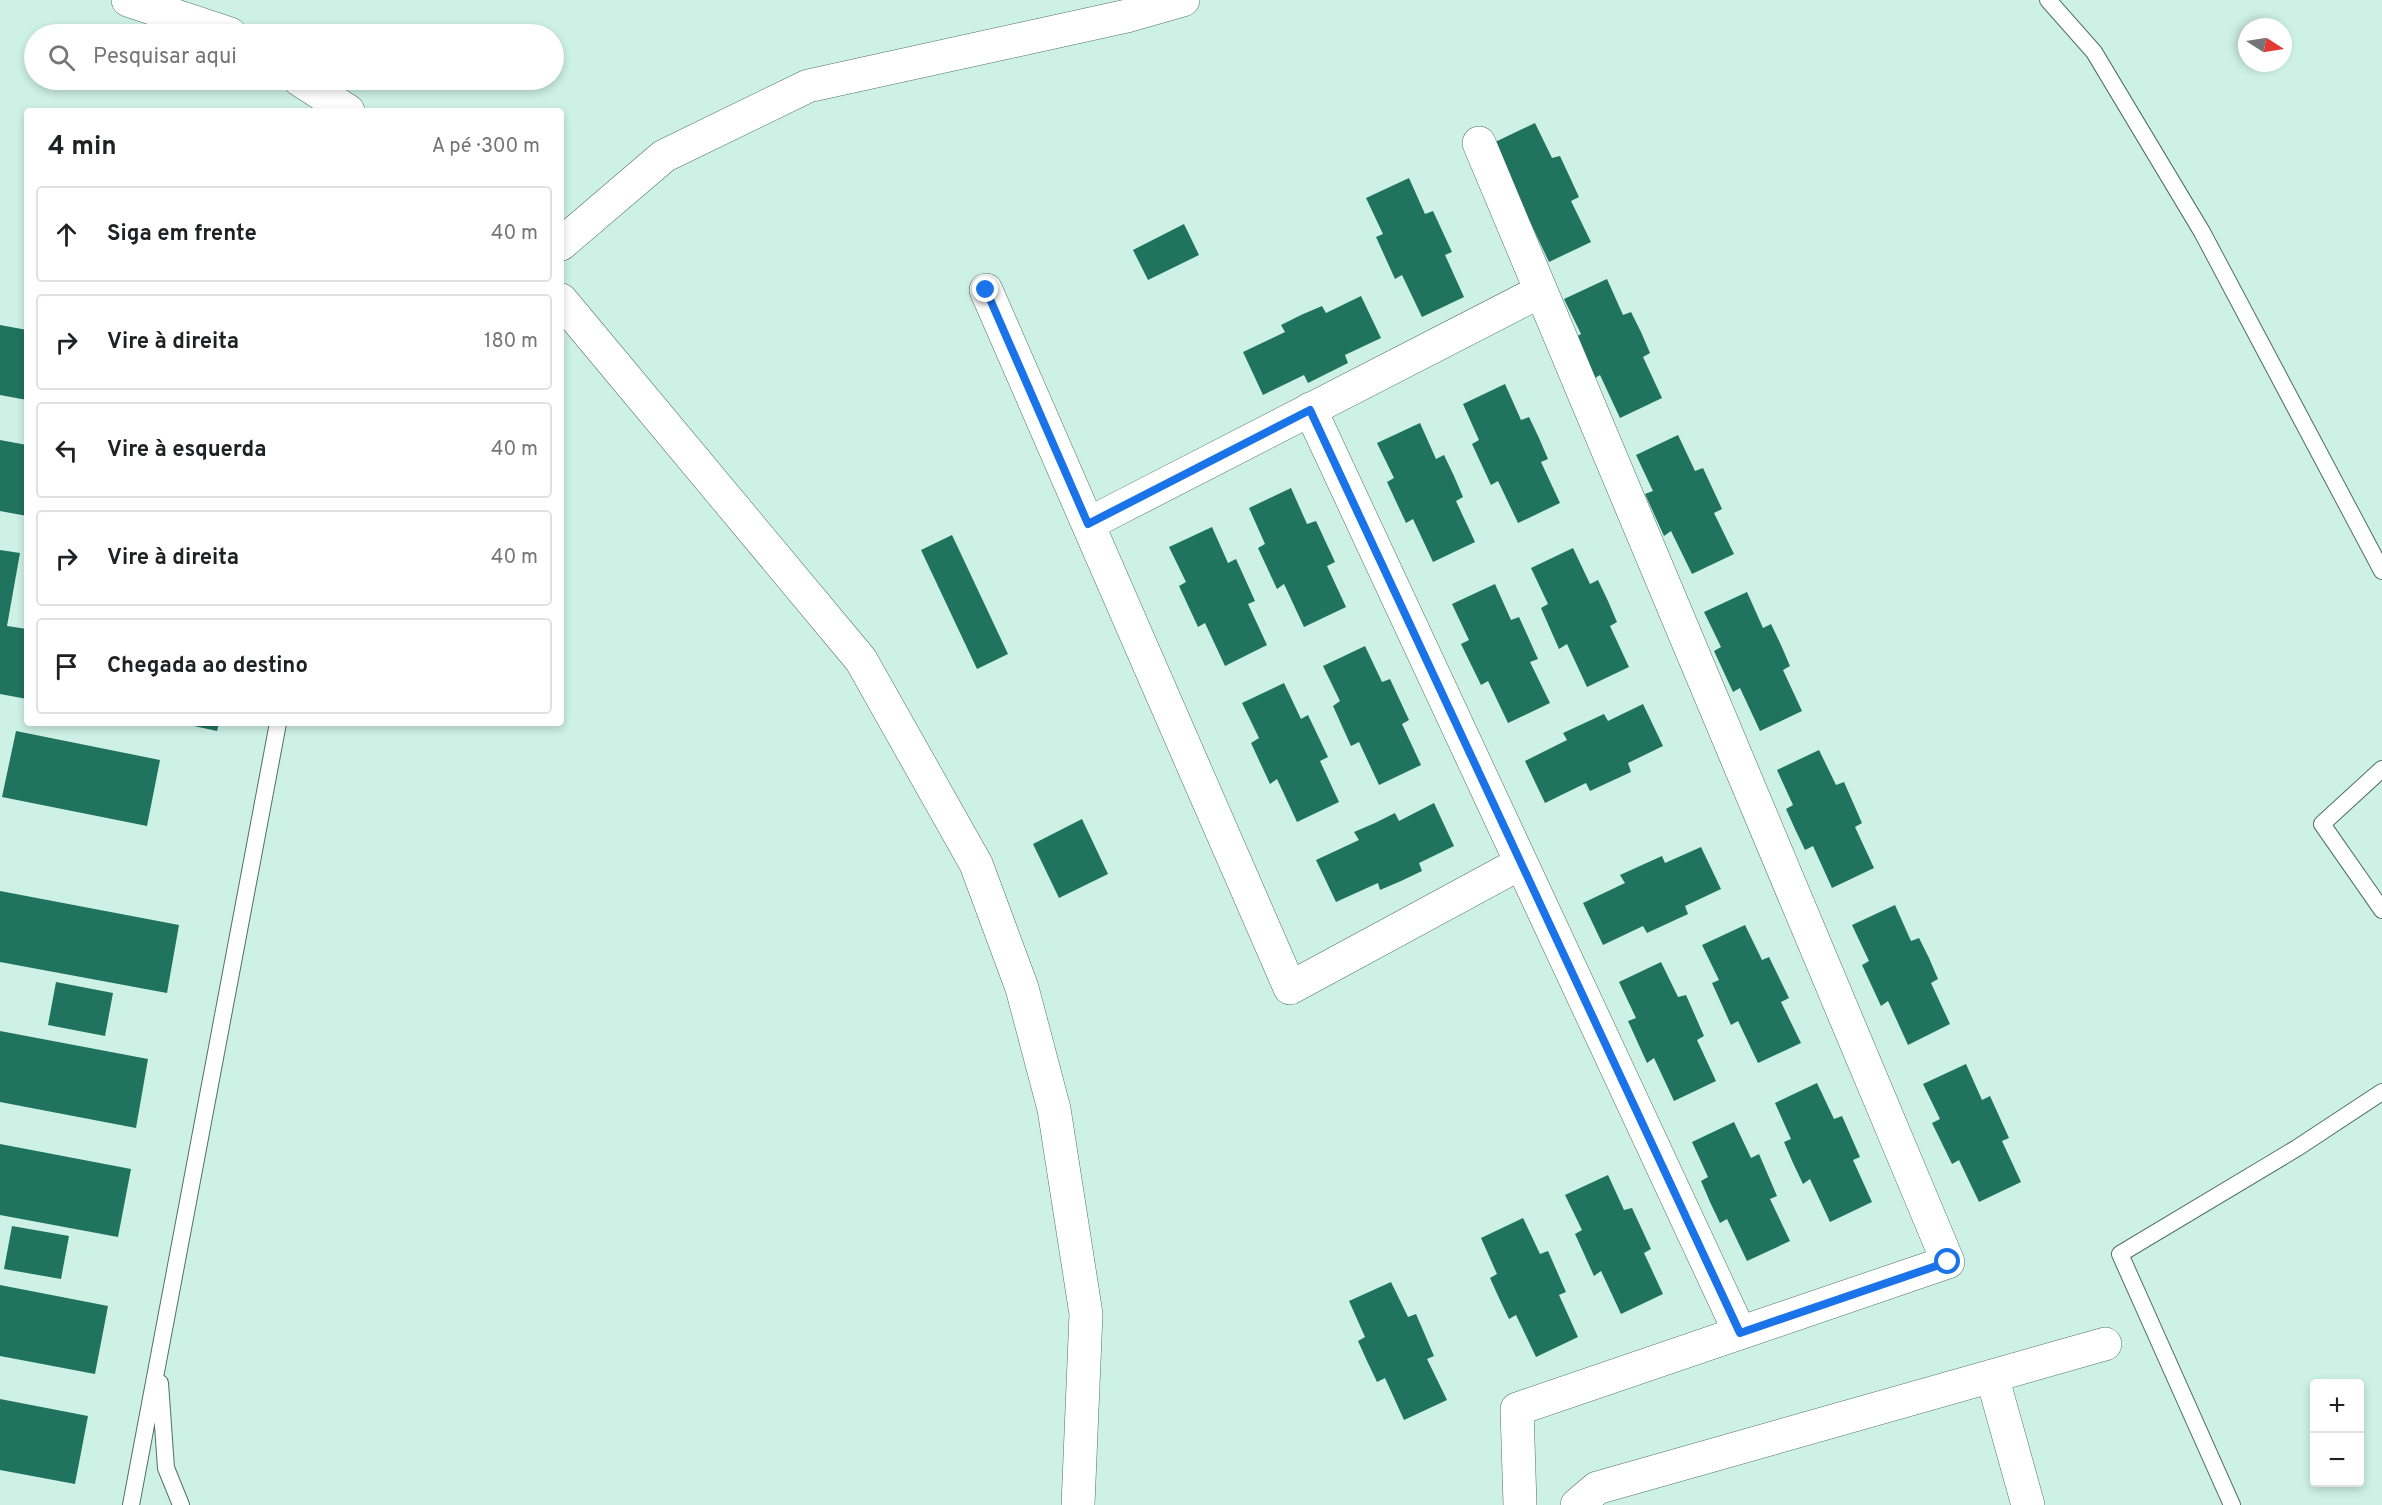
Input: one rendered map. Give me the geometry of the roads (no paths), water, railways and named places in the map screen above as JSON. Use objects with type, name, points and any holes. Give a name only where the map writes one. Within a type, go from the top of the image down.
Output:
[{"type":"street","points":[[128,0],[200,24]]},
{"type":"street","points":[[564,241],[664,156],[808,86],[1127,16],[1183,0]]},
{"type":"street","points":[[315,90],[343,108]]},
{"type":"street","points":[[1479,143],[1948,1262],[1517,1409],[1520,1505]]},
{"type":"street","points":[[986,290],[1290,988],[1521,863]]},
{"type":"street","points":[[1088,524],[1541,291]]},
{"type":"street","points":[[564,304],[861,660],[976,864],[1022,988],[1054,1109],[1086,1314],[1078,1505]]},
{"type":"street","points":[[1310,410],[1740,1333]]},
{"type":"street","points":[[1577,1505],[1597,1488],[2105,1344]]},
{"type":"street","points":[[1992,1376],[2028,1505]]},
{"type":"lane","points":[[2048,0],[2094,52],[2202,232],[2382,571]]},
{"type":"lane","points":[[131,1505],[277,726]]},
{"type":"lane","points":[[2382,769],[2322,824],[2382,910]]},
{"type":"lane","points":[[2232,1505],[2120,1254],[2297,1148],[2382,1092]]},
{"type":"lane","points":[[158,1360],[166,1468],[181,1505]]}]
